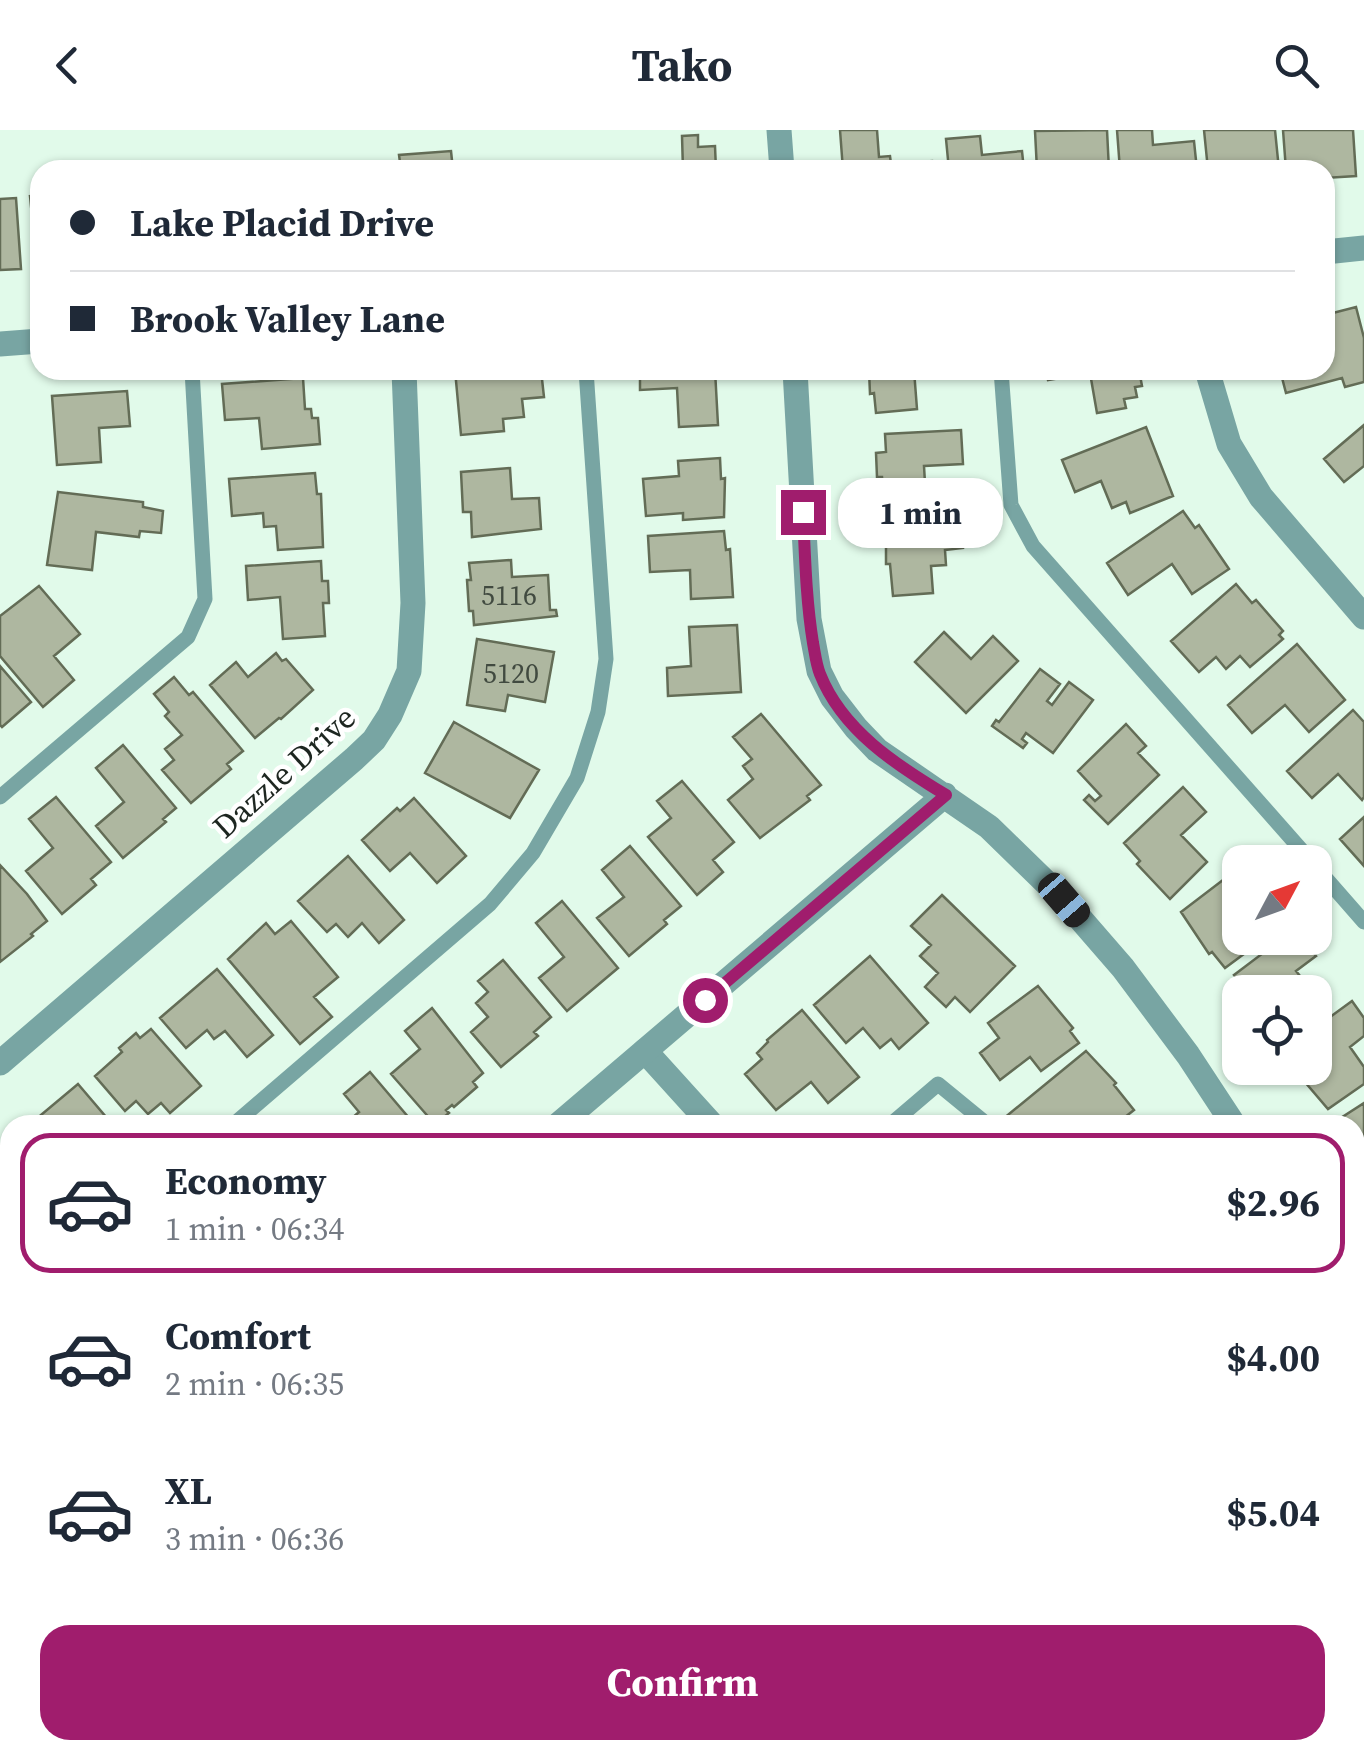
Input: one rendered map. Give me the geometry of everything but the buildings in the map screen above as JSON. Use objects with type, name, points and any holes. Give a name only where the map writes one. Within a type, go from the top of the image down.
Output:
[{"type":"street","points":[[779,130],[781,160]]},
{"type":"street","points":[[1335,251],[1364,248]]},
{"type":"street","points":[[0,344],[30,341]]},
{"type":"street","name":"Dazzle Drive","points":[[0,1063],[354,759],[374,740],[390,716],[409,671],[413,603],[404,380]]},
{"type":"street","points":[[796,380],[809,619],[818,671],[832,697],[866,739],[989,827],[1064,900],[1134,982],[1227,1115]]},
{"type":"street","points":[[1209,380],[1230,444],[1261,498],[1364,616]]},
{"type":"street","points":[[570,1115],[946,795]]},
{"type":"street","points":[[644,1051],[703,1115]]},
{"type":"lane","points":[[0,797],[188,638],[206,599],[193,380]]},
{"type":"lane","points":[[246,1115],[490,904],[533,853],[577,778],[598,712],[606,659],[587,380]]},
{"type":"lane","points":[[1002,380],[1011,505],[1033,546],[1296,845]]},
{"type":"lane","points":[[1332,886],[1364,922]]},
{"type":"lane","points":[[902,1115],[938,1084],[976,1115]]},
{"type":"route","points":[[705,1000],[946,795],[878,750],[832,697],[818,671],[809,619],[803,512]]}]
